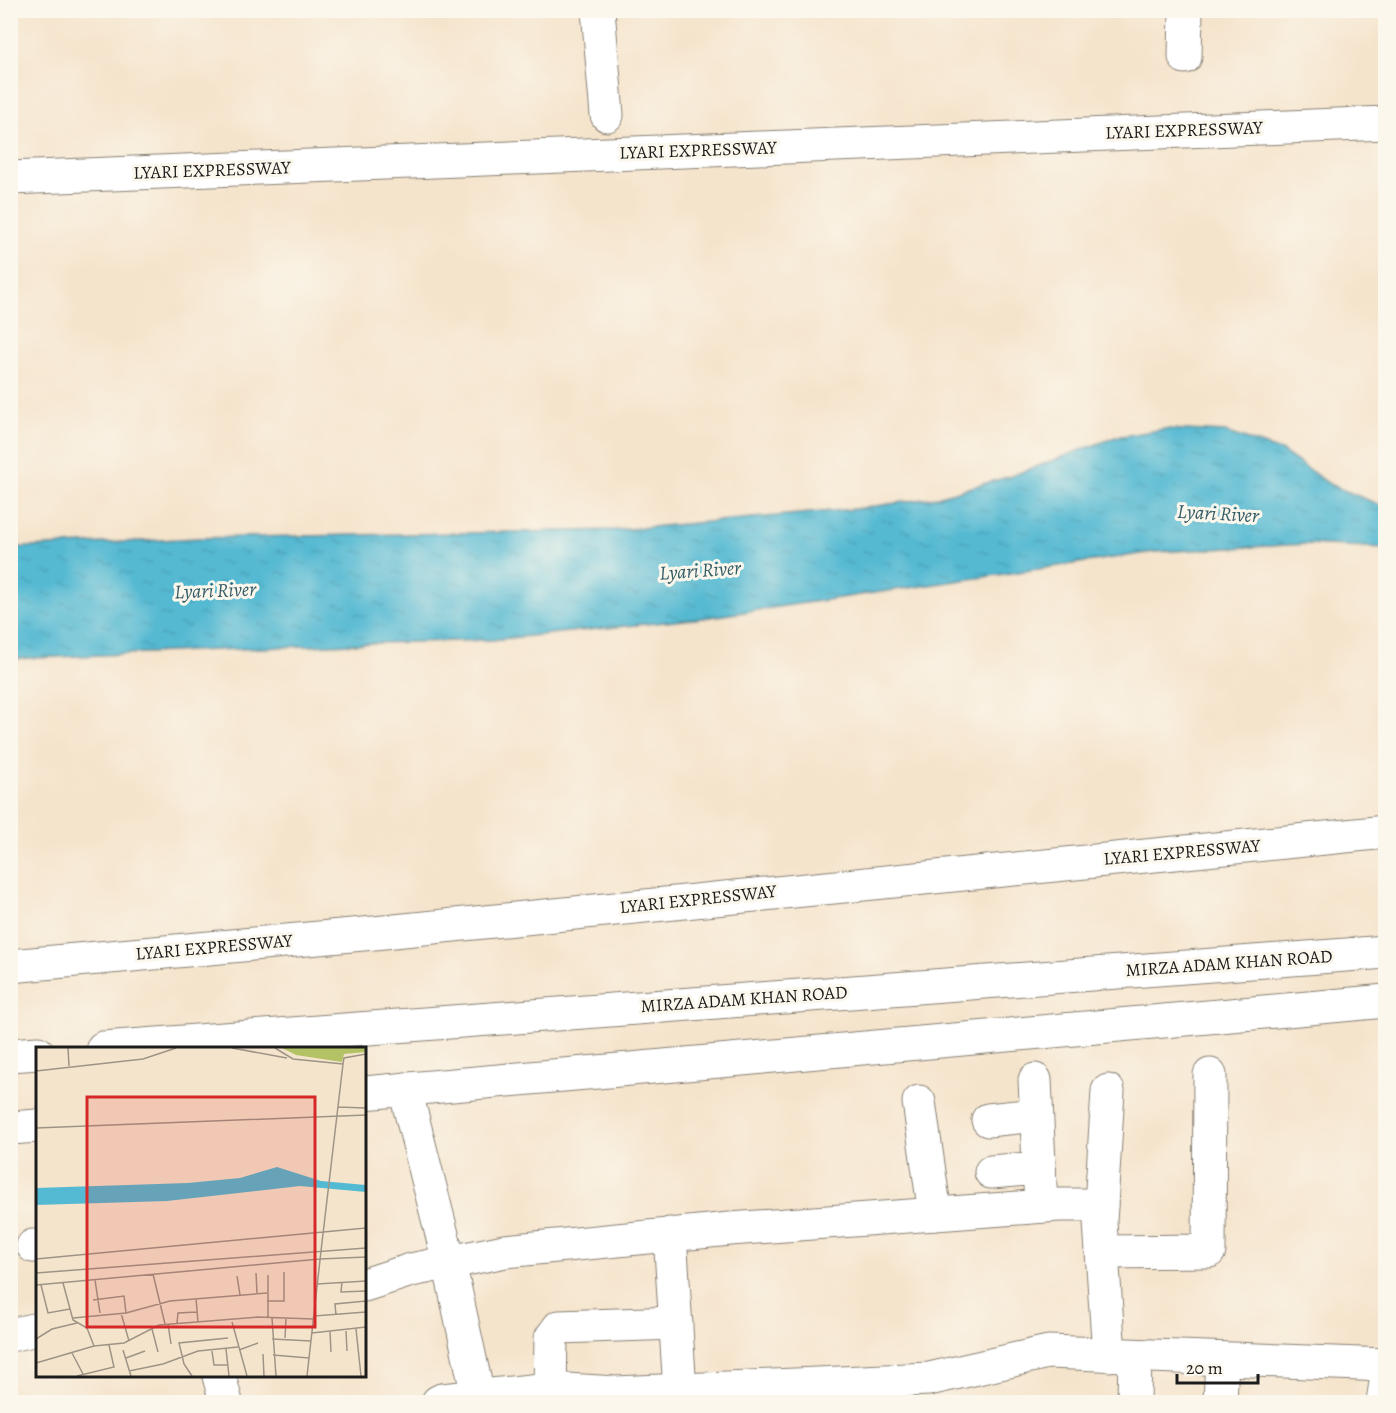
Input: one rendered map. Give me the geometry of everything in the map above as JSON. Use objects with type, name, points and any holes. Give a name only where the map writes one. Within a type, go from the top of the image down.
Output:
[{"type":"main road","points":[[598,10],[607,115]]},
{"type":"main road","points":[[1185,57],[1186,10]]},
{"type":"main road","name":"LYARI EXPRESSWAY","points":[[10,178],[1386,123]]},
{"type":"main road","name":"LYARI EXPRESSWAY","points":[[10,966],[362,934],[1386,832]]},
{"type":"main road","name":"MIRZA ADAM KHAN ROAD","points":[[116,1047],[1386,952]]},
{"type":"main road","points":[[366,1093],[1386,1001]]},
{"type":"main road","points":[[10,1055],[36,1053]]},
{"type":"main road","points":[[1102,1251],[1209,1251],[1210,1075]]},
{"type":"main road","points":[[1035,1080],[1041,1206]]},
{"type":"main road","points":[[405,1089],[449,1262],[490,1397]]},
{"type":"main road","points":[[1108,1091],[1101,1205],[1102,1251],[1122,1355],[1134,1402]]},
{"type":"main road","points":[[919,1102],[935,1214]]},
{"type":"main road","points":[[988,1119],[1036,1115]]},
{"type":"main road","points":[[10,1128],[36,1126]]},
{"type":"main road","points":[[991,1172],[1039,1168]]},
{"type":"main road","points":[[366,1283],[411,1270],[505,1251],[670,1234],[1041,1206],[1101,1205]]},
{"type":"main road","points":[[670,1234],[680,1391]]},
{"type":"main road","points":[[550,1389],[551,1338],[559,1327],[676,1323]]},
{"type":"main road","points":[[10,1335],[36,1329]]},
{"type":"main road","points":[[438,1402],[550,1389],[617,1398],[680,1391],[891,1391],[930,1379],[1048,1352],[1386,1365]]},
{"type":"main road","points":[[1220,1402],[1222,1359]]},
{"type":"main road","points":[[219,1377],[226,1402]]},
{"type":"main road","points":[[1383,1402],[1386,1382]]},
{"type":"water","name":"Lyari River","points":[[1165,429],[1225,432],[1283,452],[1331,485],[1385,507],[1385,548],[1308,544],[1154,552],[703,618],[491,640],[11,659],[11,548],[198,538],[617,530],[855,509],[937,497],[1011,476],[1116,437]]}]
